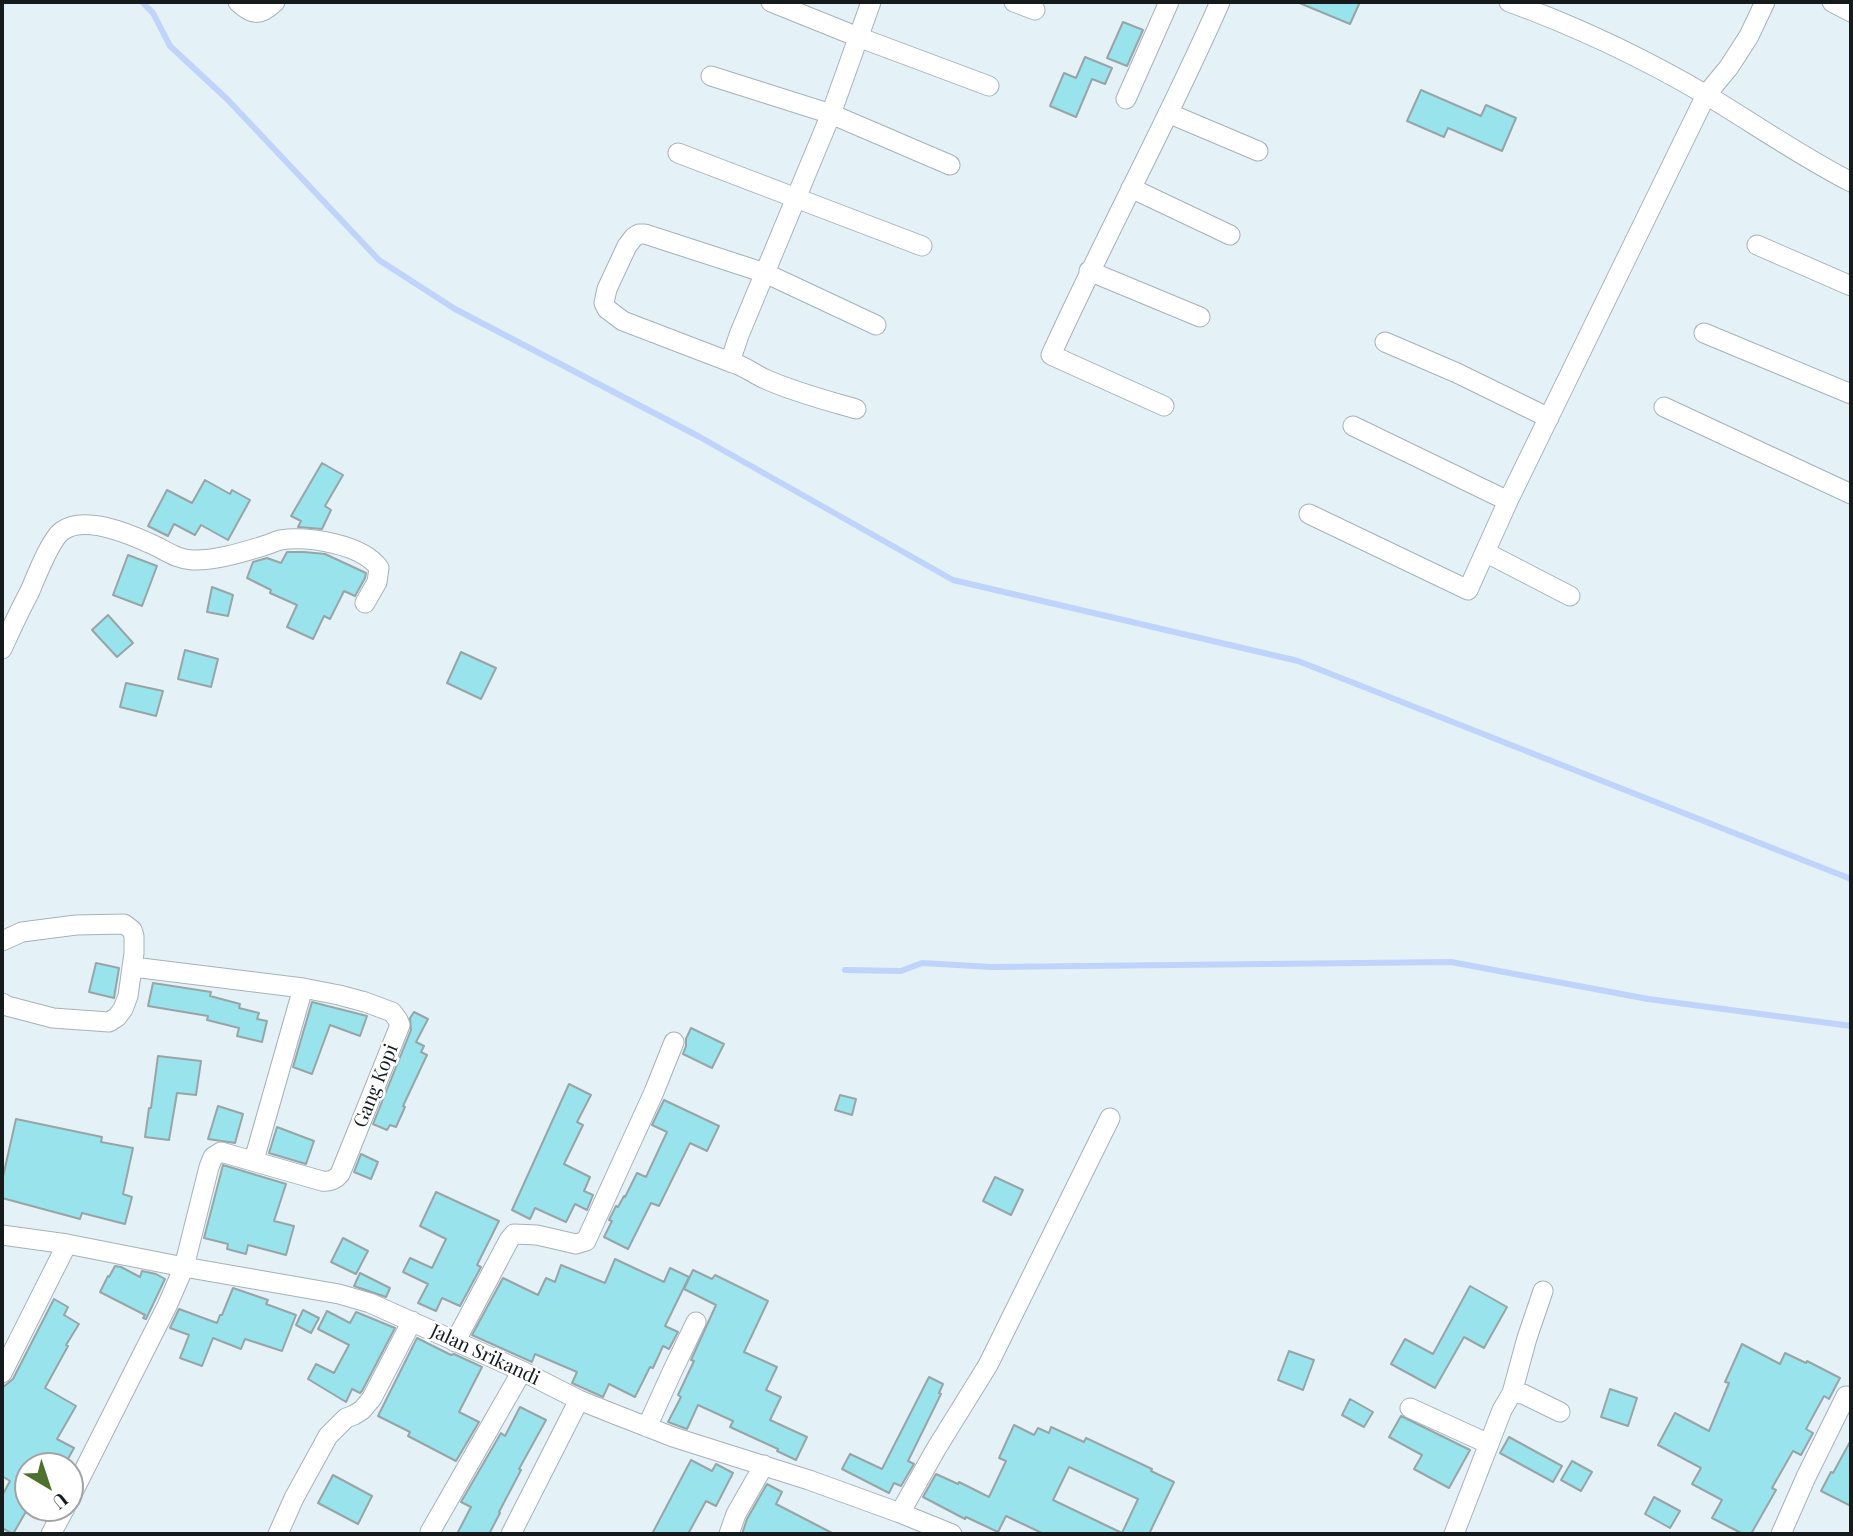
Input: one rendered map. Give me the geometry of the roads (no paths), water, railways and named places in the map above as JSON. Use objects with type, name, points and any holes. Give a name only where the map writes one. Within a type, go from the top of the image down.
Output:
[{"type":"street","points":[[238,2],[247,11],[258,13],[265,11],[275,2]]},
{"type":"street","points":[[771,2],[989,86]]},
{"type":"street","points":[[730,362],[831,114],[872,2]]},
{"type":"street","points":[[1014,2],[1035,10]]},
{"type":"street","points":[[1126,99],[1169,2]]},
{"type":"street","points":[[1164,406],[1051,355],[1220,2]]},
{"type":"street","points":[[1509,2],[1598,39],[1706,95],[1851,182]]},
{"type":"street","points":[[1309,514],[1468,590],[1508,501],[1706,95],[1749,36],[1765,2]]},
{"type":"street","points":[[1832,2],[1851,12]]},
{"type":"street","points":[[710,75],[831,114],[950,165]]},
{"type":"street","points":[[1168,113],[1258,151]]},
{"type":"street","points":[[678,153],[922,246]]},
{"type":"street","points":[[1131,188],[1230,235]]},
{"type":"street","points":[[856,409],[775,383],[743,365],[617,318],[604,303],[607,289],[627,246],[634,237],[645,234],[765,273],[876,325]]},
{"type":"street","points":[[1757,245],[1851,286]]},
{"type":"street","points":[[1089,271],[1200,317]]},
{"type":"street","points":[[1704,333],[1851,394]]},
{"type":"street","points":[[1385,342],[1457,373],[1549,418]]},
{"type":"street","points":[[1664,407],[1851,494]]},
{"type":"street","points":[[1353,426],[1508,501]]},
{"type":"street","points":[[2,649],[61,531],[74,525],[101,526],[149,543],[179,558],[194,560],[281,540],[330,543],[369,558],[379,568],[376,582],[365,603]]},
{"type":"street","points":[[1485,552],[1570,596]]},
{"type":"street","points":[[2,941],[22,932],[76,925],[124,924],[132,930],[134,936],[128,996],[123,1009],[109,1022],[53,1017],[2,1003]]},
{"type":"street","name":"Gang Kopi","points":[[84,1469],[184,1267],[205,1178],[213,1157],[221,1152],[322,1181],[336,1179],[400,1025],[392,1012],[339,995],[133,967]]},
{"type":"street","points":[[254,1160],[303,988]]},
{"type":"street","points":[[455,1342],[514,1234],[537,1235],[576,1244],[586,1241],[674,1042]]},
{"type":"street","points":[[900,1513],[984,1371],[1110,1118]]},
{"type":"street","name":"Jalan Srikandi","points":[[2,1235],[67,1244],[339,1294],[370,1303],[522,1371],[579,1400],[673,1437],[764,1465],[900,1513],[940,1532]]},
{"type":"street","points":[[2,1373],[67,1244]]},
{"type":"street","points":[[1454,1534],[1502,1410],[1512,1392],[1543,1291]]},
{"type":"street","points":[[278,1534],[294,1498],[328,1436],[346,1418],[362,1410],[372,1398],[412,1321]]},
{"type":"street","points":[[647,1427],[696,1322]]},
{"type":"street","points":[[430,1532],[522,1371]]},
{"type":"street","points":[[1512,1392],[1560,1412]]},
{"type":"street","points":[[1781,1534],[1805,1477],[1846,1396]]},
{"type":"street","points":[[511,1534],[579,1400]]},
{"type":"street","points":[[1410,1408],[1489,1444]]},
{"type":"street","points":[[730,1534],[736,1514],[764,1465]]},
{"type":"waterway","points":[[142,2],[153,13],[170,46],[227,99],[379,260],[455,309],[698,436],[953,580],[1298,661],[1851,879]]},
{"type":"waterway","points":[[845,970],[901,971],[922,963],[991,967],[1451,962],[1648,999],[1851,1026]]}]
